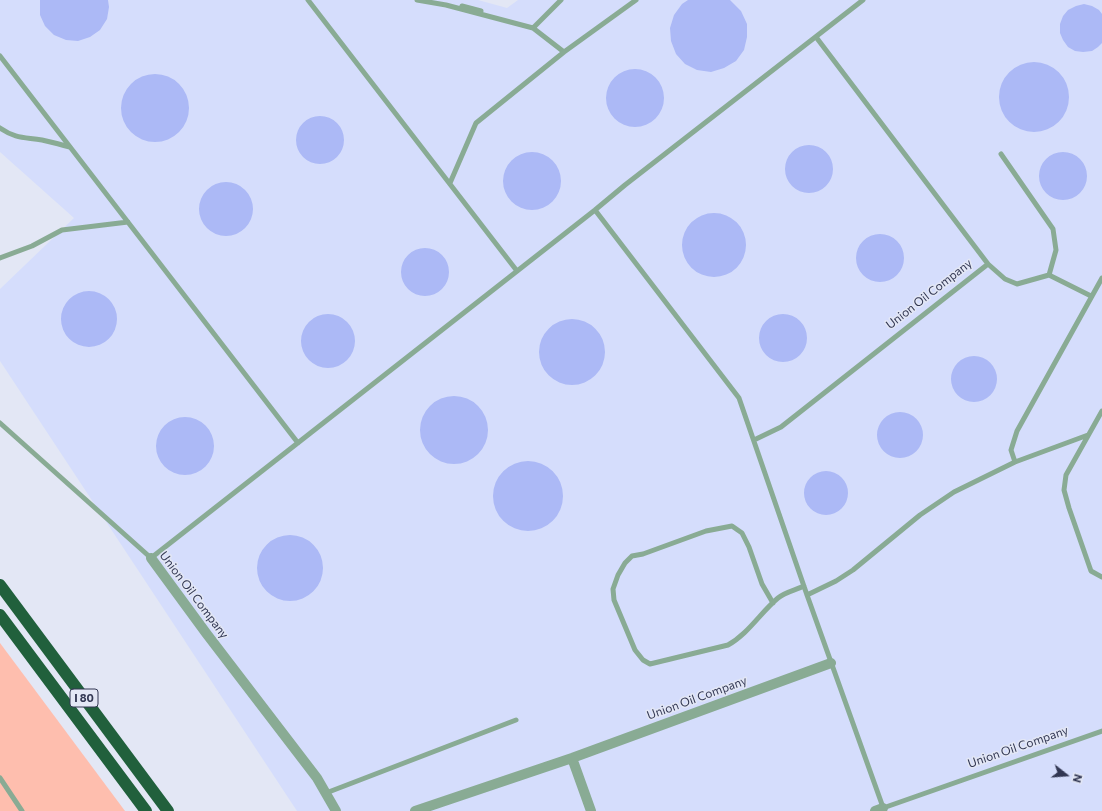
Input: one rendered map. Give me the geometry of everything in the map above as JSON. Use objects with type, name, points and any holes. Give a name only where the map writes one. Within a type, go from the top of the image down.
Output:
[{"type":"highway","name":"I 80","points":[[0,585],[168,811]]},
{"type":"highway","name":"I 80","points":[[0,615],[146,811]]},
{"type":"street","name":"Union Oil Company","points":[[151,558],[316,778],[336,811]]},
{"type":"street","name":"Union Oil Company","points":[[415,811],[572,758],[831,662]]},
{"type":"street","points":[[572,758],[591,811]]},
{"type":"lane","points":[[308,0],[517,271]]},
{"type":"lane","points":[[417,0],[446,5],[533,28]]},
{"type":"lane","points":[[423,0],[471,8],[533,28],[564,52]]},
{"type":"lane","points":[[533,28],[561,0]]},
{"type":"lane","points":[[450,183],[476,123],[564,52],[636,0]]},
{"type":"lane","points":[[151,558],[595,210],[631,180],[863,0]]},
{"type":"lane","name":"Union Oil Company","points":[[754,440],[781,426],[988,264],[816,37]]},
{"type":"lane","points":[[0,56],[298,443]]},
{"type":"lane","points":[[0,128],[20,138],[40,140],[70,147]]},
{"type":"lane","points":[[1001,154],[1053,229],[1056,250],[1049,275]]},
{"type":"lane","points":[[595,210],[739,398],[881,810]]},
{"type":"lane","points":[[0,258],[32,246],[62,230],[128,222]]},
{"type":"lane","points":[[988,264],[1005,279],[1017,284],[1049,275],[1091,296]]},
{"type":"lane","points":[[1015,462],[1011,450],[1017,431],[1102,278]]},
{"type":"lane","points":[[1102,411],[1066,475],[1064,490],[1091,572],[1102,577]]},
{"type":"lane","name":"Union Oil Company","points":[[0,423],[151,558]]},
{"type":"lane","points":[[807,595],[836,581],[853,570],[920,515],[954,492],[1015,462],[1088,435]]},
{"type":"lane","points":[[773,603],[762,584],[749,547],[742,533],[732,526],[706,531],[643,554],[632,556],[625,563],[618,575],[614,589],[614,600],[635,650],[643,660],[650,664],[728,645],[735,641],[773,603],[779,596],[804,586]]},
{"type":"lane","points":[[326,793],[516,720]]},
{"type":"lane","name":"Union Oil Company","points":[[881,810],[1102,731]]},
{"type":"lane","points":[[0,778],[22,811]]},
{"type":"shaded area","points":[[0,0],[478,0],[507,8],[518,0],[1102,0],[1102,811],[297,811],[0,361],[0,289],[74,218],[0,152]]},
{"type":"shaded area","points":[[0,643],[125,811],[0,811]]},
{"type":"building","points":[[40,0],[108,0],[109,7],[107,19],[100,30],[90,37],[78,41],[66,40],[54,35],[45,26],[40,15]]},
{"type":"building","points":[[688,0],[730,0],[741,11],[747,24],[747,37],[744,50],[736,61],[724,68],[711,72],[697,70],[685,64],[676,54],[671,41],[670,28],[674,15],[682,4]]},
{"type":"building","points":[[1084,4],[1092,6],[1099,10],[1102,14],[1102,43],[1092,51],[1083,52],[1075,51],[1068,47],[1060,33],[1060,24],[1063,16],[1068,10]]},
{"type":"building","points":[[1034,62],[1053,68],[1063,78],[1069,97],[1063,116],[1053,126],[1034,132],[1015,126],[1005,116],[999,97],[1005,78],[1015,68]]},
{"type":"building","points":[[629,69],[641,69],[656,77],[664,92],[664,104],[656,119],[641,127],[629,127],[614,119],[606,104],[606,92],[614,77]]},
{"type":"building","points":[[155,74],[168,77],[179,84],[186,95],[189,108],[186,121],[179,132],[168,139],[155,142],[142,139],[131,132],[124,121],[121,108],[124,95],[131,84],[142,77]]},
{"type":"building","points":[[320,116],[329,118],[337,123],[342,131],[344,140],[342,149],[337,157],[329,162],[320,164],[311,162],[303,157],[298,149],[296,140],[298,131],[303,123],[311,118]]},
{"type":"building","points":[[804,145],[814,145],[826,152],[833,164],[833,174],[826,186],[814,193],[804,193],[796,189],[789,182],[785,174],[785,164],[789,156],[796,149]]},
{"type":"building","points":[[526,152],[538,152],[553,160],[561,175],[561,187],[553,202],[538,210],[526,210],[511,202],[503,187],[503,175],[511,160]]},
{"type":"building","points":[[1058,152],[1068,152],[1080,159],[1087,171],[1087,181],[1080,193],[1068,200],[1058,200],[1050,196],[1043,189],[1039,181],[1039,171],[1043,163],[1050,156]]},
{"type":"building","points":[[221,182],[231,182],[241,186],[249,194],[253,204],[253,214],[249,224],[241,232],[231,236],[221,236],[211,232],[203,224],[199,214],[199,204],[203,194],[211,186]]},
{"type":"building","points":[[714,213],[732,219],[740,227],[746,245],[740,263],[732,271],[714,277],[696,271],[688,263],[682,245],[688,227],[696,219]]},
{"type":"building","points":[[880,234],[889,236],[897,241],[902,249],[904,258],[902,267],[897,275],[889,280],[880,282],[871,280],[863,275],[858,267],[856,258],[858,249],[863,241],[871,236]]},
{"type":"building","points":[[425,248],[434,250],[442,255],[447,263],[449,272],[447,281],[442,289],[434,294],[425,296],[416,294],[408,289],[403,281],[401,272],[403,263],[408,255],[416,250]]},
{"type":"building","points":[[89,291],[100,293],[109,299],[115,308],[117,319],[115,330],[109,339],[100,345],[89,347],[78,345],[69,339],[63,330],[61,319],[63,308],[69,299],[78,293]]},
{"type":"building","points":[[323,314],[333,314],[343,318],[351,326],[355,336],[355,346],[351,356],[343,364],[333,368],[323,368],[313,364],[305,356],[301,346],[301,336],[305,326],[313,318]]},
{"type":"building","points":[[778,314],[788,314],[797,318],[803,324],[806,329],[806,347],[797,358],[788,362],[778,362],[769,358],[763,352],[759,343],[759,333],[763,324],[769,318]]},
{"type":"building","points":[[566,319],[578,319],[585,321],[596,328],[603,339],[605,352],[603,365],[596,376],[585,383],[578,385],[566,385],[559,383],[548,376],[541,365],[539,358],[539,346],[541,339],[548,328],[559,321]]},
{"type":"building","points":[[974,356],[987,360],[993,366],[997,379],[993,392],[987,398],[974,402],[961,398],[955,392],[951,379],[955,366],[961,360]]},
{"type":"building","points":[[447,396],[461,396],[473,402],[482,411],[488,423],[486,443],[478,454],[467,462],[461,464],[447,464],[441,462],[430,454],[422,443],[420,437],[420,423],[422,417],[430,406],[441,398]]},
{"type":"building","points":[[900,412],[913,416],[919,422],[923,435],[919,448],[913,454],[900,458],[887,454],[881,448],[877,435],[881,422],[887,416]]},
{"type":"building","points":[[185,417],[196,419],[209,430],[212,435],[214,446],[212,457],[201,470],[196,473],[185,475],[174,473],[161,462],[158,457],[156,446],[158,435],[169,422],[174,419]]},
{"type":"building","points":[[528,461],[547,467],[557,477],[563,496],[557,515],[547,525],[528,531],[509,525],[499,515],[493,496],[499,477],[509,467]]},
{"type":"building","points":[[830,471],[835,472],[842,477],[847,484],[847,502],[842,509],[835,514],[822,515],[817,514],[810,509],[805,502],[804,489],[805,484],[810,477],[817,472]]},
{"type":"building","points":[[290,535],[303,538],[313,545],[320,555],[323,568],[320,581],[313,591],[303,598],[290,601],[277,598],[267,591],[260,581],[257,568],[260,555],[267,545],[277,538]]}]
